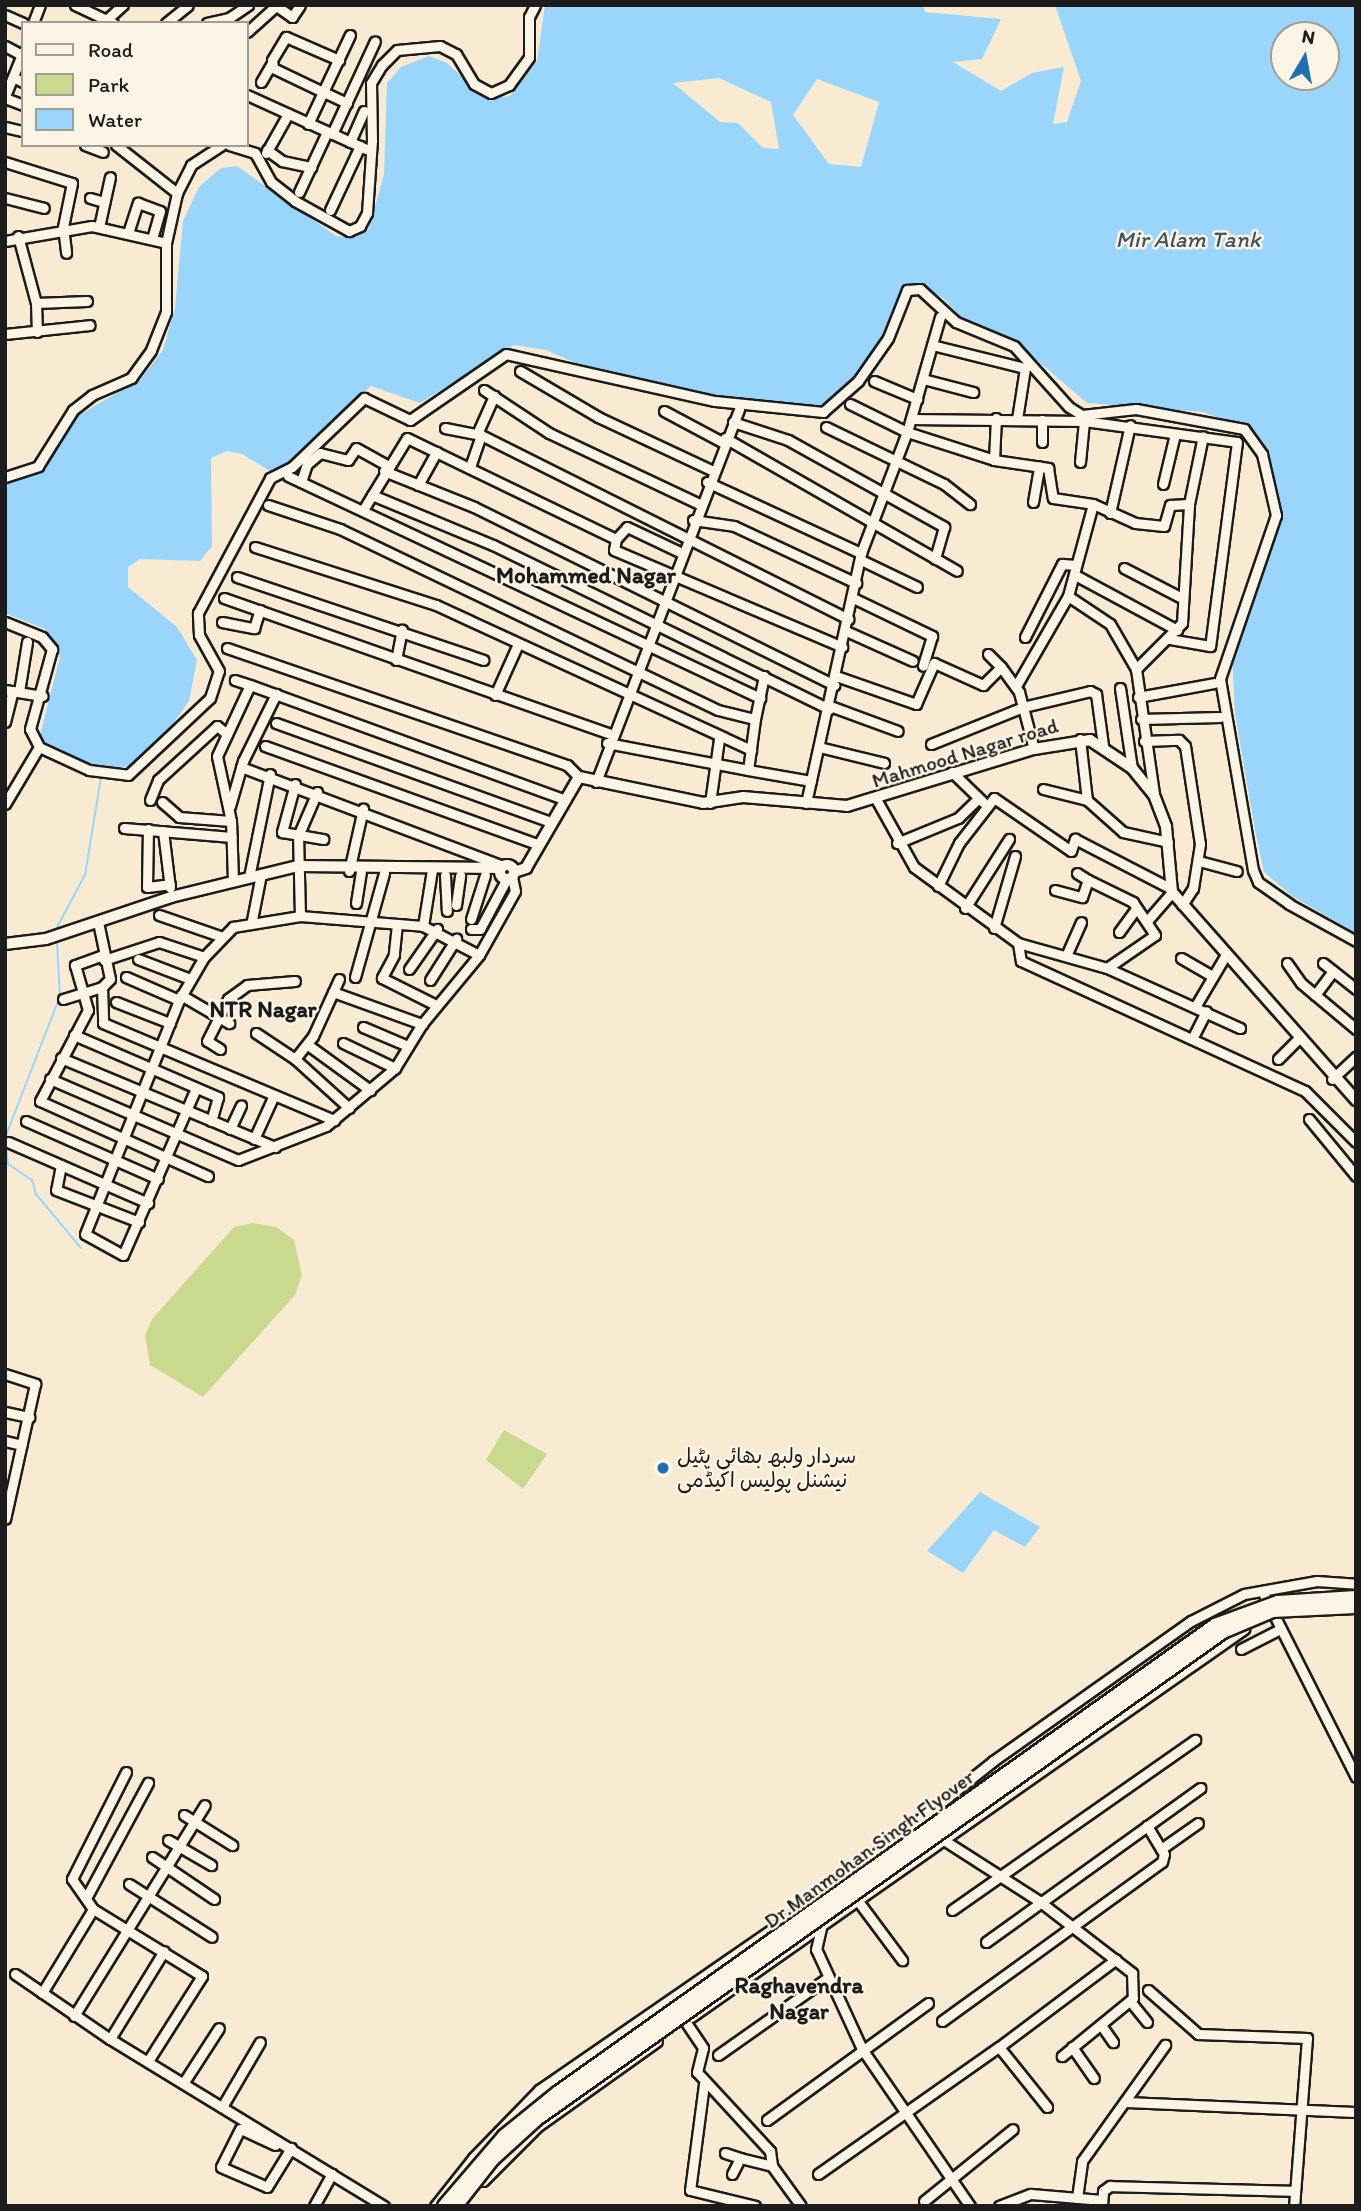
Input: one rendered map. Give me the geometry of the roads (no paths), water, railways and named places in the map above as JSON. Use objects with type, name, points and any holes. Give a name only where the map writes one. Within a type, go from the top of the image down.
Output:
[{"type":"highway","name":"Dr.Manmohan Singh Flyover","points":[[444,2206],[497,2142],[557,2093],[1215,1625],[1278,1602],[1356,1597]]},
{"type":"highway","name":"Dr.Manmohan Singh Flyover","points":[[458,2206],[494,2159],[537,2119],[1223,1632],[1273,1611],[1356,1609]]},
{"type":"main road","name":"Mahmood Nagar road","points":[[710,803],[743,797],[834,807],[876,799],[952,772],[1080,739],[1102,745],[1132,768],[1154,795],[1168,842],[1170,890]]},
{"type":"main road","points":[[5,944],[46,939],[171,897],[233,880],[298,868],[432,873],[445,876],[506,873],[526,868],[563,799],[579,777],[710,803]]},
{"type":"main road","points":[[353,870],[384,873],[506,873]]},
{"type":"main road","points":[[1170,890],[1332,1079],[1356,1100]]},
{"type":"street","points":[[75,5],[106,21]]},
{"type":"street","points":[[168,21],[188,5]]},
{"type":"street","points":[[216,21],[229,18],[248,5]]},
{"type":"street","points":[[248,31],[276,5],[292,17],[299,5]]},
{"type":"street","points":[[236,147],[255,153],[271,182],[295,201],[349,231],[360,226],[367,213],[372,140],[372,83],[382,65],[397,50],[440,46],[456,54],[474,84],[491,93],[509,85],[529,57],[529,17],[535,5]]},
{"type":"street","points":[[109,21],[123,6]]},
{"type":"street","points":[[5,15],[21,22]]},
{"type":"street","points":[[308,124],[350,35]]},
{"type":"street","points":[[261,82],[286,37],[339,60]]},
{"type":"street","points":[[299,192],[375,41]]},
{"type":"street","points":[[21,57],[5,97],[21,104]]},
{"type":"street","points":[[271,65],[346,103]]},
{"type":"street","points":[[13,77],[21,81]]},
{"type":"street","points":[[248,97],[363,148],[330,210]]},
{"type":"street","points":[[350,142],[364,111]]},
{"type":"street","points":[[288,114],[266,152],[282,161],[311,166]]},
{"type":"street","points":[[90,147],[103,152]]},
{"type":"street","points":[[119,147],[177,193]]},
{"type":"street","points":[[5,477],[38,466],[73,410],[92,395],[131,378],[151,350],[166,312],[166,243],[177,193],[191,165],[219,147]]},
{"type":"street","points":[[5,162],[72,183],[62,227],[66,253]]},
{"type":"street","points":[[99,227],[110,177]]},
{"type":"street","points":[[5,198],[44,208]]},
{"type":"street","points":[[90,198],[104,202]]},
{"type":"street","points":[[128,233],[138,203],[160,211],[152,239]]},
{"type":"street","points":[[5,241],[62,227],[99,227],[166,243]]},
{"type":"street","points":[[18,236],[36,303],[37,332]]},
{"type":"street","points":[[5,622],[42,637],[52,649],[43,696],[30,729],[39,747],[101,773],[128,775],[142,768],[210,698],[219,671],[199,635],[198,612],[270,478],[292,467],[364,398],[410,420],[506,354],[715,401],[823,412],[858,381],[888,338],[907,290],[920,289],[956,322],[1014,346],[1069,407],[1083,415],[1136,410],[1244,429],[1262,454],[1276,515],[1220,678],[1253,870],[1258,882],[1289,904],[1356,941]]},
{"type":"street","points":[[36,303],[87,301]]},
{"type":"street","points":[[806,803],[861,556],[907,432],[940,317]]},
{"type":"street","points":[[5,334],[90,325]]},
{"type":"street","points":[[932,345],[1025,368],[1017,419]]},
{"type":"street","points":[[520,371],[597,417],[711,470]]},
{"type":"street","points":[[923,379],[973,392]]},
{"type":"street","points":[[874,381],[917,399]]},
{"type":"street","points":[[484,390],[549,433],[699,504]]},
{"type":"street","points":[[470,467],[494,396]]},
{"type":"street","points":[[850,404],[907,432],[994,460],[1048,468],[1053,498],[1093,504],[1110,513],[1164,526],[1170,505],[1189,504]]},
{"type":"street","points":[[596,782],[608,738],[627,696],[663,598],[674,577],[711,470],[738,409]]},
{"type":"street","points":[[664,411],[725,441],[957,571]]},
{"type":"street","points":[[994,460],[996,418]]},
{"type":"street","points":[[911,419],[1084,421],[1130,425],[1237,442],[1210,646],[1169,639]]},
{"type":"street","points":[[1042,420],[1042,442]]},
{"type":"street","points":[[1080,461],[1084,421]]},
{"type":"street","points":[[733,422],[788,440],[944,527],[935,559]]},
{"type":"street","points":[[1110,513],[1130,425]]},
{"type":"street","points":[[826,427],[944,484],[970,503]]},
{"type":"street","points":[[445,428],[479,435],[689,535],[848,619]]},
{"type":"street","points":[[1163,484],[1175,434]]},
{"type":"street","points":[[1136,669],[1177,631],[1184,612],[1180,597],[1189,504],[1203,436]]},
{"type":"street","points":[[363,510],[404,438],[470,467],[616,539]]},
{"type":"street","points":[[301,482],[307,464],[320,453],[348,460],[356,448],[418,485],[835,680],[916,704],[934,663],[983,685],[1001,667]]},
{"type":"street","points":[[418,485],[436,452]]},
{"type":"street","points":[[1033,502],[1039,467]]},
{"type":"street","points":[[288,476],[645,647],[760,698]]},
{"type":"street","points":[[707,482],[861,556],[917,587]]},
{"type":"street","points":[[372,495],[493,545],[829,708],[898,731]]},
{"type":"street","points":[[1016,686],[1068,596],[1093,504]]},
{"type":"street","points":[[268,505],[340,529],[718,710],[755,719]]},
{"type":"street","points":[[693,520],[734,526],[856,583]]},
{"type":"street","points":[[682,553],[627,527],[616,539],[614,550],[842,647]]},
{"type":"street","points":[[255,547],[436,606],[719,739],[751,750]]},
{"type":"street","points":[[1025,637],[1062,564],[1076,570],[1097,589],[1177,631]]},
{"type":"street","points":[[1124,568],[1180,597]]},
{"type":"street","points":[[237,577],[402,630],[482,660]]},
{"type":"street","points":[[1088,606],[1097,589]]},
{"type":"street","points":[[1068,596],[1088,606],[1110,624],[1136,669],[1144,741],[1154,795]]},
{"type":"street","points":[[224,598],[608,738],[715,765],[811,781]]},
{"type":"street","points":[[852,598],[932,636],[923,666]]},
{"type":"street","points":[[222,622],[254,628],[260,610]]},
{"type":"street","points":[[396,660],[402,630]]},
{"type":"street","points":[[846,631],[913,661]]},
{"type":"street","points":[[5,722],[27,642]]},
{"type":"street","points":[[495,695],[518,644]]},
{"type":"street","points":[[227,648],[567,765],[579,777]]},
{"type":"street","points":[[988,654],[1016,686],[1034,749]]},
{"type":"street","points":[[748,770],[764,676]]},
{"type":"street","points":[[235,680],[563,799]]},
{"type":"street","points":[[1138,697],[1214,683]]},
{"type":"street","points":[[233,880],[231,821],[217,757],[250,685]]},
{"type":"street","points":[[1120,688],[1132,768]]},
{"type":"street","points":[[12,691],[43,696]]},
{"type":"street","points":[[931,744],[1023,707],[1094,692],[1102,745]]},
{"type":"street","points":[[229,809],[241,767],[276,695]]},
{"type":"street","points":[[1141,719],[1220,717]]},
{"type":"street","points":[[276,723],[551,822]]},
{"type":"street","points":[[149,800],[158,780],[217,726],[227,734]]},
{"type":"street","points":[[710,803],[719,739]]},
{"type":"street","points":[[1080,739],[1087,800]]},
{"type":"street","points":[[1144,741],[1184,742],[1199,861],[1193,888],[1182,905]]},
{"type":"street","points":[[265,746],[537,845]]},
{"type":"street","points":[[5,804],[39,747]]},
{"type":"street","points":[[820,747],[884,764]]},
{"type":"street","points":[[50,1079],[238,1160],[275,1147],[334,1120],[349,1108],[395,1068],[436,1005],[479,955],[515,891],[506,873],[363,809],[270,774],[241,767]]},
{"type":"street","points":[[952,772],[982,802]]},
{"type":"street","points":[[249,877],[270,774]]},
{"type":"street","points":[[295,783],[282,832],[323,839]]},
{"type":"street","points":[[1043,789],[1087,800],[1123,832],[1168,842]]},
{"type":"street","points":[[300,916],[298,836],[317,792]]},
{"type":"street","points":[[876,799],[897,843],[914,867],[965,908],[1018,943],[1107,968],[1240,1028]]},
{"type":"street","points":[[897,843],[958,818],[982,802],[997,799],[1071,851],[1075,838],[1170,890],[1147,921]]},
{"type":"street","points":[[162,802],[179,817],[231,821]]},
{"type":"street","points":[[938,886],[982,802]]},
{"type":"street","points":[[356,903],[353,870],[363,809]]},
{"type":"street","points":[[124,828],[232,837]]},
{"type":"street","points":[[148,829],[147,887],[170,884]]},
{"type":"street","points":[[163,831],[171,897]]},
{"type":"street","points":[[965,908],[1009,839]]},
{"type":"street","points":[[995,928],[1015,856]]},
{"type":"street","points":[[1199,861],[1237,871]]},
{"type":"street","points":[[355,977],[384,873]]},
{"type":"street","points":[[423,926],[432,873]]},
{"type":"street","points":[[485,875],[471,924],[480,929],[506,873]]},
{"type":"street","points":[[1077,873],[1133,902],[1155,935],[1107,968]]},
{"type":"street","points":[[251,920],[261,874]]},
{"type":"street","points":[[456,905],[460,875]]},
{"type":"street","points":[[445,876],[447,911]]},
{"type":"street","points":[[1055,890],[1082,897],[1088,880]]},
{"type":"street","points":[[1119,932],[1136,909]]},
{"type":"street","points":[[159,915],[220,936]]},
{"type":"street","points":[[196,1088],[123,1255],[85,1234],[180,998],[220,936],[251,920],[281,922],[300,916],[437,929],[479,955]]},
{"type":"street","points":[[63,999],[103,987],[110,979],[97,922]]},
{"type":"street","points":[[1066,956],[1080,922]]},
{"type":"street","points":[[382,978],[394,955],[397,924]]},
{"type":"street","points":[[410,969],[437,929]]},
{"type":"street","points":[[430,980],[456,939]]},
{"type":"street","points":[[204,957],[159,942],[75,965],[88,1010],[40,1101],[208,1176]]},
{"type":"street","points":[[1018,943],[1021,961],[1305,1091],[1356,1142]]},
{"type":"street","points":[[1195,1007],[1225,956]]},
{"type":"street","points":[[1181,958],[1212,976]]},
{"type":"street","points":[[138,959],[190,979]]},
{"type":"street","points":[[1287,963],[1314,995],[1356,1029]]},
{"type":"street","points":[[1323,963],[1356,989]]},
{"type":"street","points":[[1314,995],[1333,971]]},
{"type":"street","points":[[371,975],[436,1005]]},
{"type":"street","points":[[126,977],[180,998],[229,1023]]},
{"type":"street","points":[[295,1059],[307,1045],[339,979]]},
{"type":"street","points":[[220,1049],[207,1041],[228,999],[247,985],[295,981]]},
{"type":"street","points":[[103,987],[103,1023],[334,1120]]},
{"type":"street","points":[[333,992],[422,1024]]},
{"type":"street","points":[[117,1002],[170,1023]]},
{"type":"street","points":[[1192,1039],[1206,1011]]},
{"type":"street","points":[[363,1027],[408,1046]]},
{"type":"street","points":[[256,1034],[295,1059],[349,1108]]},
{"type":"street","points":[[74,1035],[220,1100],[211,1121]]},
{"type":"street","points":[[1278,1059],[1299,1038]]},
{"type":"street","points":[[343,1042],[395,1068]]},
{"type":"street","points":[[307,1045],[370,1090]]},
{"type":"street","points":[[1332,1079],[1356,1057]]},
{"type":"street","points":[[61,1058],[275,1147]]},
{"type":"street","points":[[254,1139],[274,1095]]},
{"type":"street","points":[[230,1129],[241,1105]]},
{"type":"street","points":[[1309,1119],[1356,1176]]},
{"type":"street","points":[[26,1121],[158,1179]]},
{"type":"street","points":[[8,1142],[148,1203]]},
{"type":"street","points":[[61,1165],[56,1190],[139,1222]]},
{"type":"street","points":[[5,1374],[35,1384],[5,1519]]},
{"type":"street","points":[[5,1412],[29,1418]]},
{"type":"street","points":[[5,1441],[22,1445]]},
{"type":"street","points":[[5,1474],[16,1477]]},
{"type":"street","points":[[435,2206],[472,2158],[539,2090],[807,1904],[919,1822],[993,1761],[1191,1621],[1244,1594],[1317,1581],[1356,1584]]},
{"type":"street","points":[[1262,1591],[1356,1777]]},
{"type":"street","points":[[458,2206],[538,2126],[858,1900],[946,1842],[1206,1651],[1273,1616],[1356,1609]]},
{"type":"street","points":[[1241,1649],[1280,1629]]},
{"type":"street","points":[[952,1910],[1195,1740]]},
{"type":"street","points":[[127,1772],[74,1873],[73,1886],[93,1909],[202,1976],[148,2061]]},
{"type":"street","points":[[86,1898],[148,1783]]},
{"type":"street","points":[[986,1942],[1039,1901],[1200,1788]]},
{"type":"street","points":[[74,2016],[205,1805]]},
{"type":"street","points":[[184,1815],[232,1845]]},
{"type":"street","points":[[919,1822],[1039,1901],[1068,1926],[1116,1959],[1136,1984],[1130,2001],[1062,2056]]},
{"type":"street","points":[[1161,1849],[1198,1823]]},
{"type":"street","points":[[942,2021],[1068,1926],[1162,1862],[1161,1849],[1147,1826]]},
{"type":"street","points":[[168,1840],[211,1865]]},
{"type":"street","points":[[152,1857],[214,1899]]},
{"type":"street","points":[[129,1884],[212,1937]]},
{"type":"street","points":[[858,1900],[902,1961]]},
{"type":"street","points":[[807,1904],[822,1927],[816,1949],[827,1978],[862,2049],[970,2206]]},
{"type":"street","points":[[42,1993],[93,1909]]},
{"type":"street","points":[[110,2039],[164,1951]]},
{"type":"street","points":[[818,2174],[999,2047],[1116,1959]]},
{"type":"street","points":[[714,1968],[730,1991]]},
{"type":"street","points":[[15,1974],[110,2039],[291,2148],[370,2202],[384,2206]]},
{"type":"street","points":[[718,2055],[827,1978]]},
{"type":"street","points":[[1148,1990],[1198,2034],[1307,2038],[1294,2206]]},
{"type":"street","points":[[666,2001],[703,2048],[696,2068],[704,2084],[770,2151],[772,2166],[802,2206]]},
{"type":"street","points":[[1130,2001],[1147,2022]]},
{"type":"street","points":[[767,2120],[928,2003]]},
{"type":"street","points":[[1101,2025],[1113,2042]]},
{"type":"street","points":[[184,2082],[219,2028]]},
{"type":"street","points":[[222,2107],[260,2042]]},
{"type":"street","points":[[1077,2198],[1082,2161],[1165,2045]]},
{"type":"street","points":[[999,2047],[1047,2107]]},
{"type":"street","points":[[1072,2048],[1094,2077]]},
{"type":"street","points":[[704,2084],[690,2190],[755,2206]]},
{"type":"street","points":[[1125,2102],[1302,2112],[1356,2112]]},
{"type":"street","points":[[275,2145],[240,2129],[221,2166],[267,2187],[291,2148]]},
{"type":"street","points":[[924,2201],[1013,2129]]},
{"type":"street","points":[[725,2153],[772,2166]]},
{"type":"street","points":[[732,2174],[740,2158]]},
{"type":"street","points":[[314,2206],[332,2174]]},
{"type":"street","points":[[999,2206],[1031,2194],[1102,2203],[1110,2186],[1295,2191]]},
{"type":"water","name":"Mir Alam Tank","points":[[545,5],[923,5],[925,12],[1001,19],[982,59],[953,62],[1001,91],[1032,73],[1064,67],[1053,124],[1067,122],[1081,81],[1055,5],[1356,5],[1356,933],[1292,896],[1264,872],[1255,830],[1235,714],[1232,652],[1281,513],[1269,450],[1252,430],[1203,412],[1087,403],[1017,343],[965,321],[943,298],[921,285],[905,287],[868,368],[817,408],[698,395],[599,373],[546,350],[514,345],[420,403],[371,386],[275,474],[242,454],[227,451],[211,458],[212,546],[200,561],[140,559],[128,567],[128,587],[177,627],[197,660],[189,701],[167,732],[130,766],[112,769],[78,760],[39,739],[60,657],[45,629],[5,613],[5,484],[48,463],[74,418],[141,379],[163,350],[175,308],[183,221],[199,187],[221,168],[237,166],[336,236],[352,237],[369,228],[384,175],[387,83],[401,67],[429,56],[447,63],[486,99],[510,96],[537,61]],"holes":[[[719,78],[771,102],[779,149],[763,148],[738,123],[720,122],[673,83]],[[817,79],[879,102],[861,167],[829,164],[793,115]]]},
{"type":"water","points":[[980,1492],[1040,1527],[1025,1547],[994,1530],[963,1573],[927,1551]]},
{"type":"waterway","points":[[56,929],[85,875],[101,777]]},
{"type":"waterway","points":[[5,1138],[60,996],[57,942]]},
{"type":"waterway","points":[[6,1146],[8,1164],[32,1180],[36,1194],[81,1248]]},
{"type":"place","name":"سردار ولبھ بھائی پٹیل نیشنل پولیس اکیڈمی","points":[[663,1468]]},
{"type":"district","name":"Mohammed Nagar","points":[[586,575]]},
{"type":"district","name":"NTR Nagar","points":[[263,1009]]},
{"type":"district","name":"Raghavendra Nagar","points":[[799,1998]]}]
